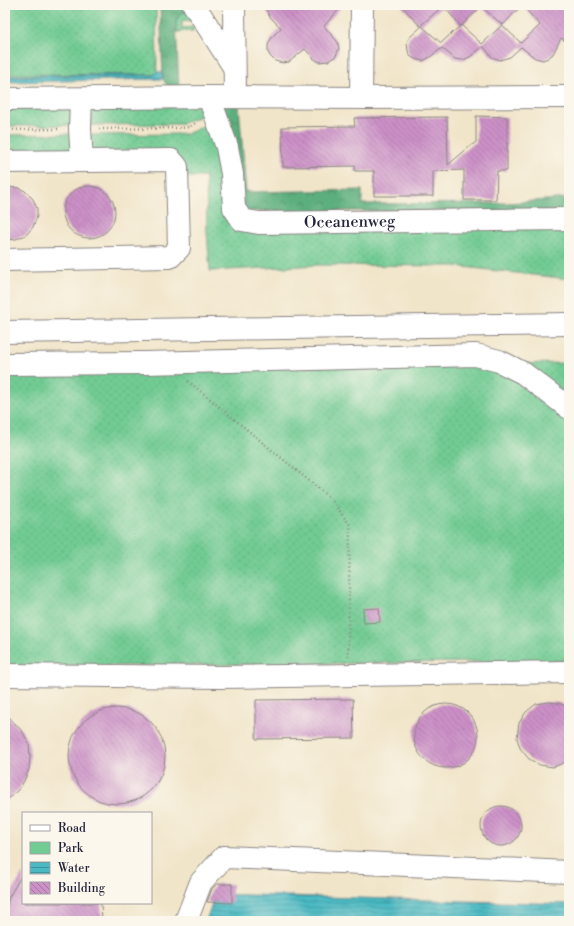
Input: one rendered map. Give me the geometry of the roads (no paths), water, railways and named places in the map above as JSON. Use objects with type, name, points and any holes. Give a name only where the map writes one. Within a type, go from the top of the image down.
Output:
[{"type":"street","points":[[194,5],[234,67]]},
{"type":"street","points":[[234,5],[235,97]]},
{"type":"street","points":[[361,98],[362,5]]},
{"type":"street","points":[[5,99],[81,99],[212,106],[235,97],[569,97]]},
{"type":"street","points":[[81,99],[80,129],[82,161]]},
{"type":"street","name":"Oceanenweg","points":[[212,106],[227,147],[232,174],[234,208],[242,220],[259,223],[569,219]]},
{"type":"street","points":[[5,162],[171,160],[177,167],[179,248],[170,257],[5,260]]},
{"type":"street","points":[[5,332],[569,324]]},
{"type":"street","points":[[5,364],[476,355],[499,361],[523,373],[569,408]]},
{"type":"street","points":[[5,675],[221,678],[569,672]]},
{"type":"street","points":[[186,921],[200,882],[224,857],[569,872]]},
{"type":"water","points":[[157,72],[162,72],[163,79],[5,82],[5,76],[154,75]]},
{"type":"water","points":[[215,894],[569,904],[569,921],[206,921]]}]
